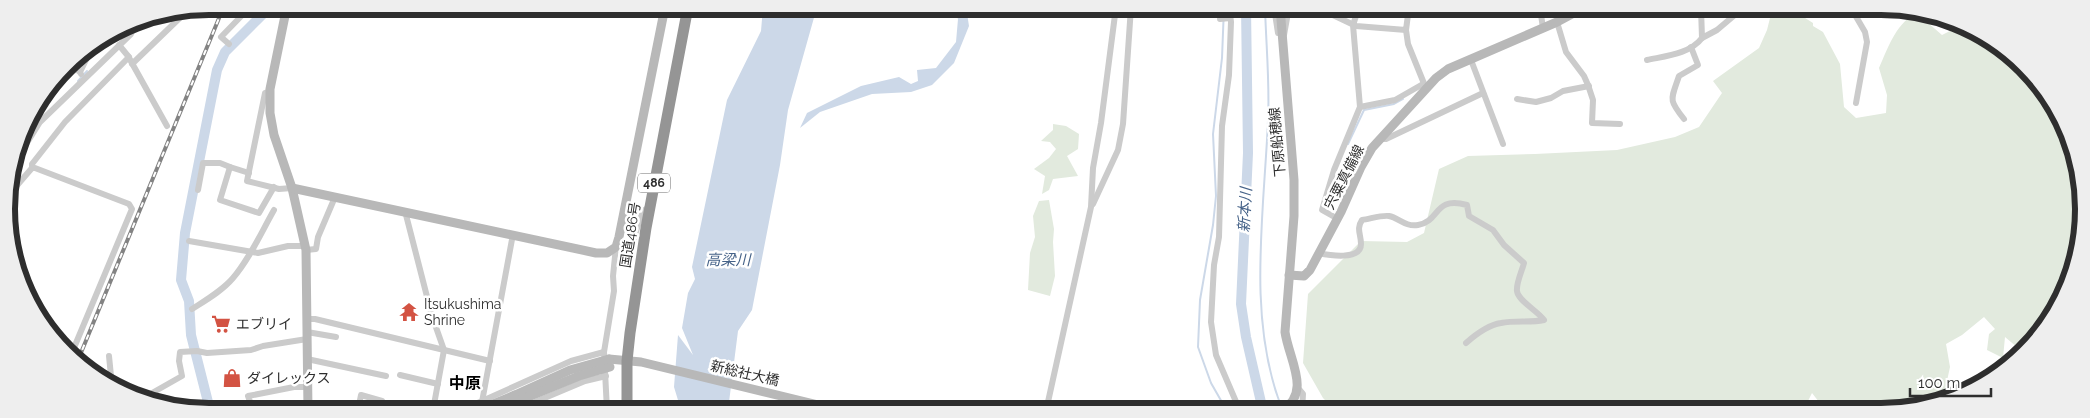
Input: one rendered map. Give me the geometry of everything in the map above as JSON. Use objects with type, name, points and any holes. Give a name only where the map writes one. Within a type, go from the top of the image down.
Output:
[{"type":"highway","name":"国道486号","points":[[627,403],[627,360],[630,333],[650,206],[686,15]]},
{"type":"street","points":[[229,44],[221,36],[241,15]]},
{"type":"street","points":[[285,15],[270,91],[270,113],[274,135],[292,188],[306,248],[308,403]]},
{"type":"street","points":[[607,403],[607,363],[616,247],[663,15]]},
{"type":"street","points":[[1048,403],[1091,207],[1093,168],[1101,123],[1115,15]]},
{"type":"street","points":[[1091,207],[1118,150],[1124,124],[1131,15]]},
{"type":"street","points":[[1226,15],[1225,19],[1229,75],[1221,150],[1219,237],[1214,265],[1211,322],[1216,355],[1237,403]]},
{"type":"street","points":[[1275,15],[1279,36],[1282,38],[1286,33],[1288,15]]},
{"type":"street","name":"下原船穂線","points":[[1281,15],[1294,180],[1294,216],[1289,275]]},
{"type":"street","points":[[1332,15],[1362,28],[1406,30]]},
{"type":"street","points":[[1338,219],[1322,210],[1334,170],[1360,107],[1353,25],[1356,15]]},
{"type":"street","points":[[1360,107],[1395,100],[1426,86],[1408,44],[1406,30],[1408,15]]},
{"type":"street","points":[[1541,15],[1543,28]]},
{"type":"street","name":"宍粟真備線","points":[[1289,275],[1304,276],[1310,270],[1338,219],[1361,167],[1381,139],[1426,86],[1448,69],[1543,28],[1558,24],[1573,15]]},
{"type":"street","points":[[1701,15],[1702,38]]},
{"type":"street","points":[[1647,60],[1670,55],[1696,45],[1702,38],[1717,30],[1735,15]]},
{"type":"street","points":[[1855,15],[1865,32],[1866,42],[1856,103]]},
{"type":"street","points":[[17,186],[65,122],[179,18]]},
{"type":"street","points":[[1558,24],[1566,52],[1589,86],[1593,100],[1592,123],[1620,124]]},
{"type":"street","points":[[26,144],[40,122],[82,75],[119,45],[133,31]]},
{"type":"street","points":[[119,45],[167,126]]},
{"type":"street","points":[[1684,119],[1672,104],[1671,99],[1679,76],[1698,65],[1691,47]]},
{"type":"street","points":[[82,75],[89,57]]},
{"type":"street","points":[[1471,60],[1503,144]]},
{"type":"street","points":[[71,73],[76,69],[82,75]]},
{"type":"street","points":[[1517,99],[1536,102],[1551,98],[1563,91],[1589,86]]},
{"type":"street","points":[[270,91],[265,93],[247,181],[274,188],[292,188],[404,211],[596,253],[607,253],[616,247]]},
{"type":"street","points":[[1381,139],[1386,139],[1483,93]]},
{"type":"street","points":[[198,190],[203,163],[220,163],[249,173]]},
{"type":"street","points":[[230,167],[220,200],[259,213],[274,188]]},
{"type":"street","points":[[32,168],[129,204],[132,209],[74,348]]},
{"type":"street","points":[[189,241],[258,253],[288,246],[316,249],[318,237],[335,197]]},
{"type":"street","points":[[1318,253],[1343,257],[1358,251],[1361,245],[1358,228],[1362,220],[1388,216],[1416,226],[1431,218],[1448,202],[1454,201],[1467,205],[1469,216],[1492,230],[1504,245],[1524,263],[1516,290],[1520,298],[1540,313],[1544,320],[1533,323],[1501,322],[1488,327],[1466,343]]},
{"type":"street","points":[[614,262],[623,263],[627,261],[642,212],[650,206]]},
{"type":"street","points":[[192,309],[213,296],[233,278],[251,252],[274,210]]},
{"type":"street","points":[[404,211],[432,316],[444,350],[434,403]]},
{"type":"street","points":[[482,403],[513,234]]},
{"type":"street","points":[[1289,275],[1285,332],[1298,388],[1303,394],[1302,403]]},
{"type":"street","points":[[307,319],[315,319],[490,361]]},
{"type":"street","points":[[151,394],[182,376],[179,362],[180,352],[194,351],[207,353],[251,350],[307,336],[336,337]]},
{"type":"street","points":[[109,356],[111,376]]},
{"type":"street","points":[[307,359],[386,376]]},
{"type":"street","points":[[487,403],[572,361],[607,363],[627,360]]},
{"type":"street","name":"新総社大橋","points":[[627,360],[814,403]]},
{"type":"street","points":[[494,403],[517,398],[579,376],[607,363]]},
{"type":"street","points":[[538,403],[584,381],[607,363]]},
{"type":"street","points":[[400,375],[438,384]]},
{"type":"street","points":[[250,403],[248,396],[294,387],[308,387]]},
{"type":"street","points":[[1291,403],[1298,388]]},
{"type":"street","points":[[359,403],[361,395],[382,401],[382,403]]},
{"type":"street","points":[[508,403],[517,398]]},
{"type":"shaded area","points":[[1768,15],[1800,15],[1823,32],[1840,64],[1844,107],[1856,118],[1886,113],[1887,95],[1879,68],[1897,31],[1909,17],[1927,22],[1942,35],[1953,29],[1978,41],[2009,63],[2035,91],[2055,123],[2065,147],[2075,196],[2075,222],[2065,271],[2055,295],[2035,327],[2017,347],[2005,337],[2003,358],[1987,350],[1989,334],[1995,329],[1984,317],[1962,335],[1946,344],[1950,367],[1945,390],[1937,392],[1936,395],[1894,403],[1820,403],[1812,393],[1807,403],[1328,403],[1323,398],[1303,363],[1308,294],[1361,241],[1407,242],[1424,233],[1439,169],[1468,156],[1617,150],[1675,137],[1699,127],[1722,93],[1713,81],[1759,48],[1770,18]]},
{"type":"shaded area","points":[[1053,124],[1066,126],[1079,134],[1078,149],[1067,156],[1078,176],[1053,179],[1049,190],[1042,194],[1045,176],[1034,169],[1049,158],[1056,149],[1050,142],[1041,141],[1053,130]]},
{"type":"shaded area","points":[[1049,200],[1054,229],[1055,276],[1050,296],[1028,290],[1030,253],[1035,237],[1033,216],[1039,201]]},
{"type":"water","name":"高梁川","points":[[762,15],[815,15],[788,110],[780,165],[752,310],[738,331],[729,403],[679,403],[674,387],[678,335],[693,355],[682,328],[688,293],[695,279],[692,267],[727,100],[761,31]]},
{"type":"water","points":[[956,15],[967,15],[969,26],[954,63],[932,85],[911,92],[872,94],[820,112],[800,128],[807,113],[861,86],[899,77],[911,84],[918,81],[917,70],[936,68],[956,42],[958,19]]},
{"type":"waterway","points":[[208,403],[191,335],[189,301],[181,280],[185,233],[217,70],[225,52],[262,15]]},
{"type":"waterway","points":[[1222,403],[1211,383],[1198,347],[1200,300],[1216,196],[1213,134],[1222,58],[1224,15]]},
{"type":"waterway","name":"新本川","points":[[1246,15],[1248,153],[1241,304],[1246,337],[1261,403]]},
{"type":"waterway","points":[[1265,15],[1268,107],[1261,228],[1261,301],[1264,337],[1271,372],[1280,403]]},
{"type":"waterway","points":[[78,81],[87,71]]},
{"type":"waterway","points":[[1348,144],[1364,110],[1394,104],[1403,99]]},
{"type":"waterway","points":[[34,127],[37,121]]},
{"type":"railway","points":[[80,354],[220,15]]},
{"type":"place","name":"Itsukushima Shrine","points":[[409,312]]},
{"type":"place","name":"エブリイ","points":[[221,324]]},
{"type":"place","name":"ダイレックス","points":[[232,378]]},
{"type":"district","name":"中原","points":[[465,383]]}]
